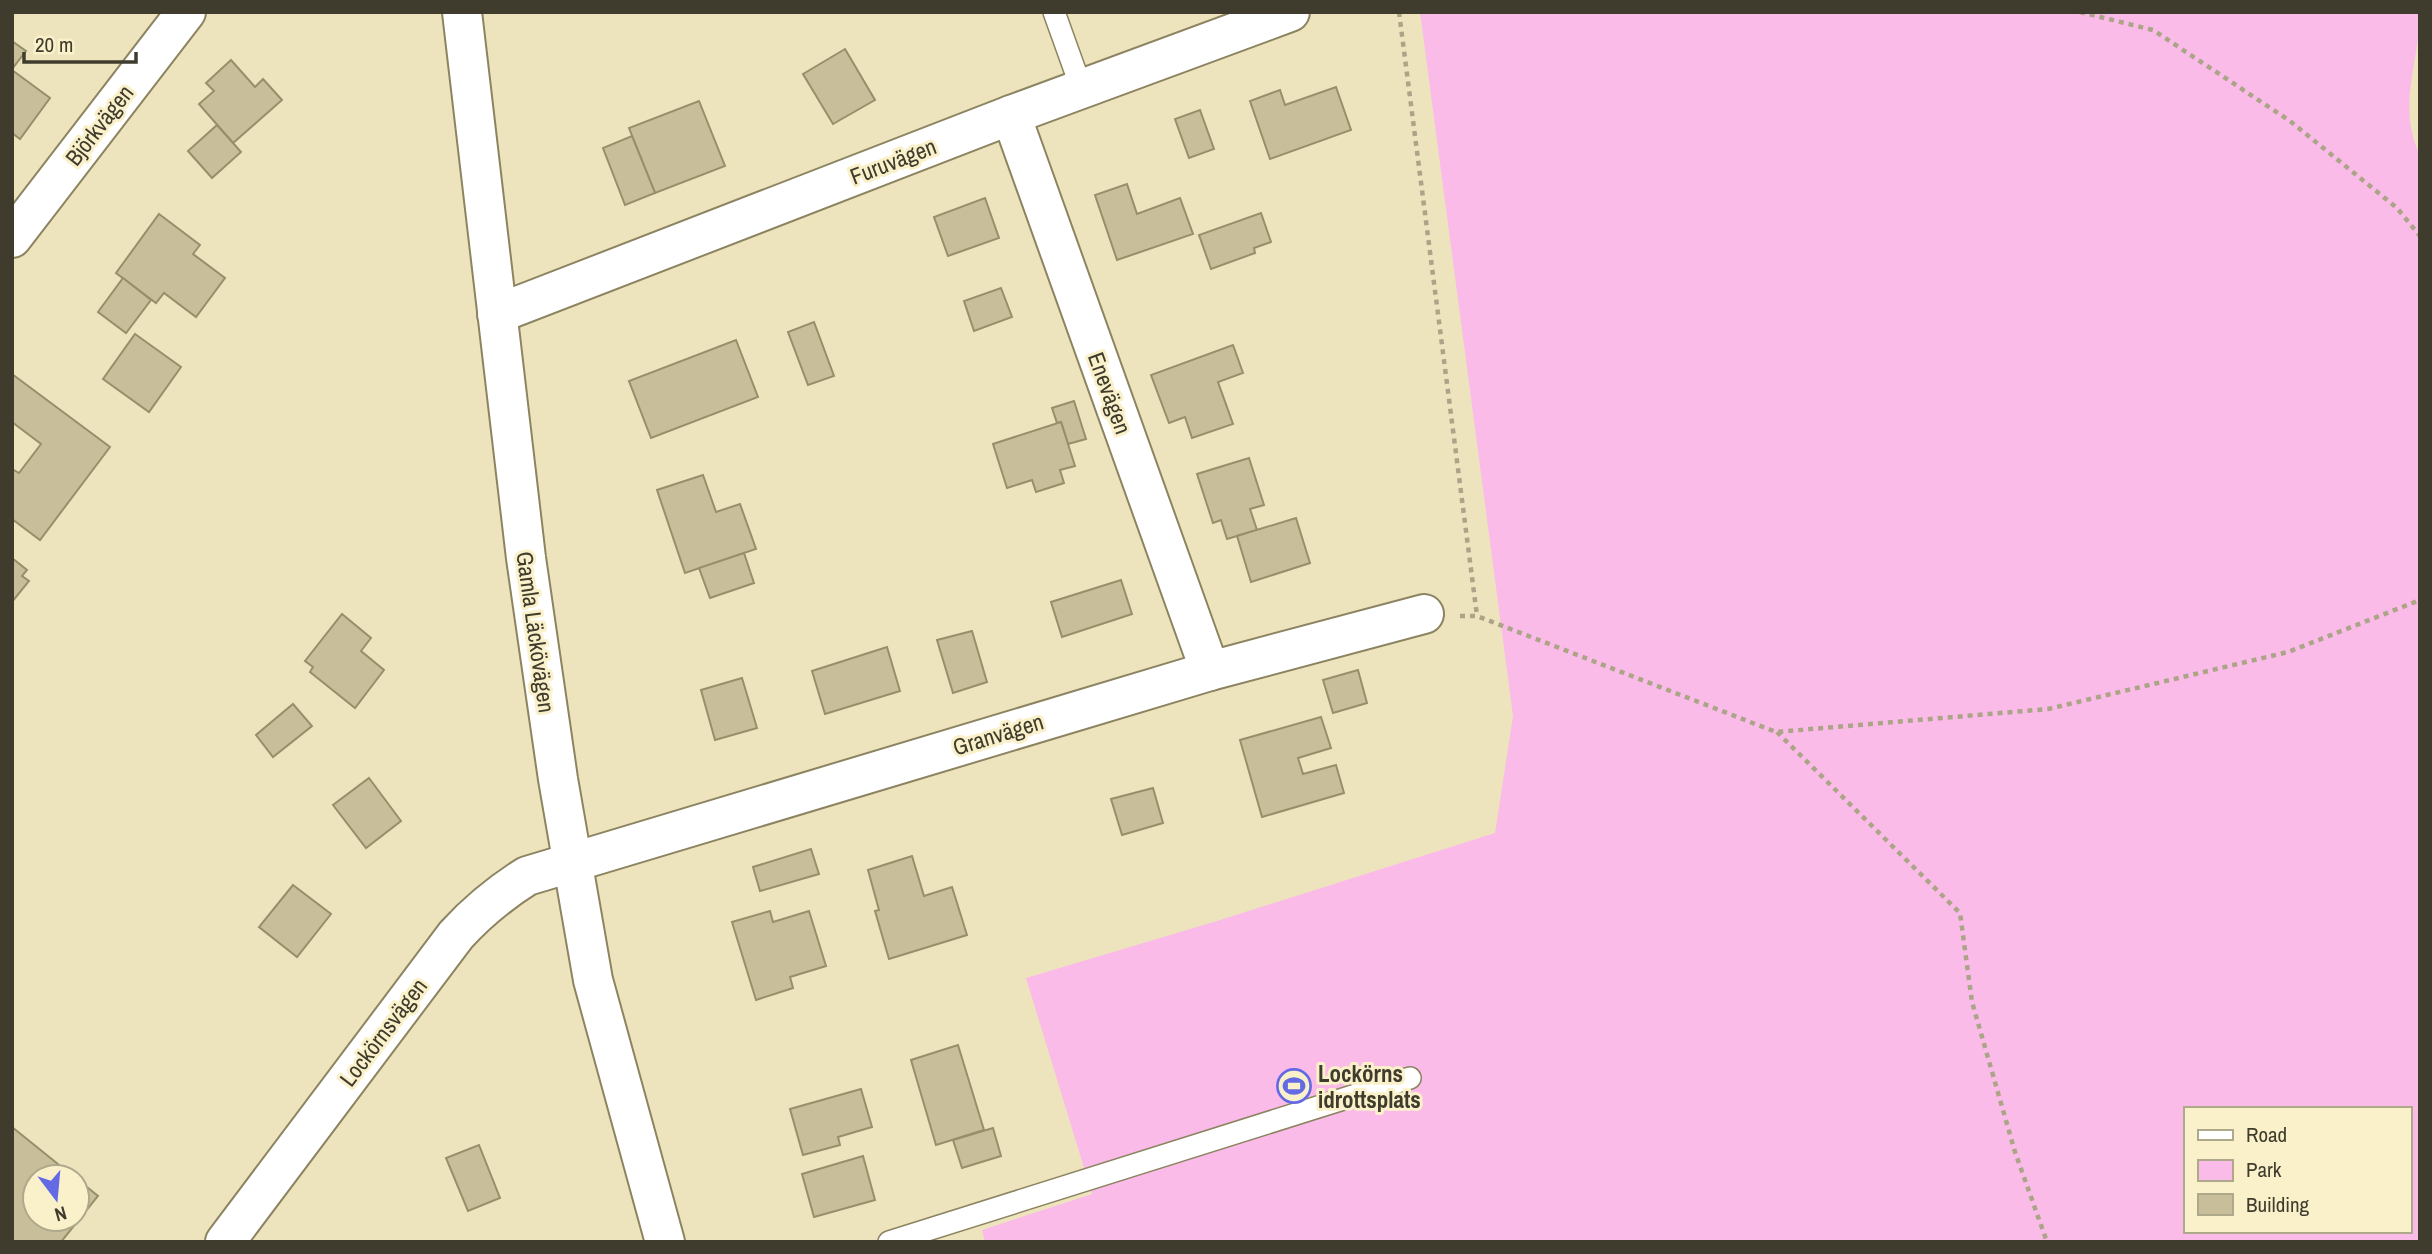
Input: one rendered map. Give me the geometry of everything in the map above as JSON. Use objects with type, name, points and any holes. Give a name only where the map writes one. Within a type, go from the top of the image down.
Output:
[{"type":"street","name":"Björkvägen","points":[[12,238],[186,12]]},
{"type":"street","name":"Gamla Läckövägen","points":[[462,12],[544,694],[593,980],[665,1242]]},
{"type":"street","name":"Furuvägen","points":[[497,314],[1011,115],[1290,12]]},
{"type":"street","name":"Enevägen","points":[[1011,115],[1210,671]]},
{"type":"street","name":"Granvägen","points":[[573,861],[1210,671],[1424,614]]},
{"type":"street","name":"Lockörnsvägen","points":[[225,1242],[456,935],[479,910],[527,876],[573,861]]},
{"type":"lane","points":[[1054,12],[1082,90]]},
{"type":"lane","points":[[889,1242],[1410,1078]]},
{"type":"path","points":[[1399,12],[1477,616]]},
{"type":"path","points":[[2080,12],[2153,30],[2290,121],[2397,208],[2420,236]]},
{"type":"path","points":[[1776,732],[2048,709],[2288,652],[2420,600]]},
{"type":"path","points":[[1424,614],[1477,616],[1776,732],[1960,913],[1972,1002],[2015,1152],[2047,1242]]},
{"type":"green space","points":[[1420,12],[2420,12],[2409,101],[2413,137],[2420,155],[2420,1242],[985,1242],[982,1230],[1092,1194],[1026,978],[1495,833],[1513,716]]},
{"type":"building","points":[[12,41],[26,51],[12,69]]},
{"type":"building","points":[[845,49],[875,100],[833,124],[803,74]]},
{"type":"building","points":[[231,60],[255,87],[263,79],[282,100],[233,143],[199,104],[214,91],[206,83]]},
{"type":"building","points":[[12,70],[50,98],[20,139],[12,133]]},
{"type":"building","points":[[1336,87],[1351,130],[1270,159],[1250,101],[1280,90],[1285,105]]},
{"type":"building","points":[[699,101],[725,166],[655,193],[629,128]]},
{"type":"building","points":[[1200,110],[1214,149],[1189,158],[1175,119]]},
{"type":"building","points":[[217,125],[241,152],[212,178],[188,151]]},
{"type":"building","points":[[632,136],[655,193],[625,205],[603,148]]},
{"type":"building","points":[[1127,184],[1137,214],[1180,198],[1193,234],[1117,260],[1095,195]]},
{"type":"building","points":[[985,198],[999,238],[948,256],[934,217]]},
{"type":"building","points":[[1261,213],[1271,242],[1254,248],[1255,253],[1211,269],[1199,235]]},
{"type":"building","points":[[159,214],[200,245],[193,254],[225,278],[196,317],[164,293],[156,303],[116,273]]},
{"type":"building","points":[[123,278],[151,300],[126,333],[98,312]]},
{"type":"building","points":[[1001,288],[1012,317],[974,331],[964,301]]},
{"type":"building","points":[[814,322],[834,376],[808,385],[788,332]]},
{"type":"building","points":[[135,334],[181,367],[149,412],[103,379]]},
{"type":"building","points":[[736,340],[758,397],[651,438],[629,381]]},
{"type":"building","points":[[1233,345],[1243,373],[1218,382],[1233,424],[1192,438],[1185,417],[1169,423],[1151,375]]},
{"type":"building","points":[[12,374],[110,447],[40,540],[12,519],[12,469],[19,473],[41,444],[12,422]]},
{"type":"building","points":[[1074,401],[1086,439],[1068,444],[1061,422],[1057,423],[1052,408]]},
{"type":"building","points":[[1061,422],[1075,466],[1060,470],[1064,483],[1036,492],[1032,480],[1007,488],[993,444]]},
{"type":"building","points":[[1249,458],[1264,505],[1250,509],[1257,530],[1227,539],[1221,520],[1213,523],[1197,474]]},
{"type":"building","points":[[703,475],[716,512],[740,504],[756,549],[685,573],[657,490]]},
{"type":"building","points":[[1296,518],[1310,563],[1251,582],[1237,536]]},
{"type":"building","points":[[744,553],[754,583],[710,598],[699,568]]},
{"type":"building","points":[[12,558],[27,570],[22,576],[29,581],[12,602]]},
{"type":"building","points":[[1121,580],[1132,614],[1062,637],[1051,602]]},
{"type":"building","points":[[342,614],[371,638],[361,651],[384,670],[355,708],[310,672],[313,667],[305,661]]},
{"type":"building","points":[[972,631],[987,682],[953,693],[937,640]]},
{"type":"building","points":[[887,647],[900,691],[825,714],[812,671]]},
{"type":"building","points":[[1358,670],[1367,703],[1333,713],[1323,680]]},
{"type":"building","points":[[742,678],[757,728],[715,740],[701,690]]},
{"type":"building","points":[[293,704],[312,726],[273,757],[256,735]]},
{"type":"building","points":[[1321,717],[1331,748],[1298,758],[1303,774],[1336,765],[1344,793],[1262,817],[1240,740]]},
{"type":"building","points":[[369,778],[401,821],[366,848],[333,805]]},
{"type":"building","points":[[1153,788],[1163,823],[1122,835],[1111,799]]},
{"type":"building","points":[[811,849],[819,874],[760,891],[753,867]]},
{"type":"building","points":[[912,856],[924,896],[952,887],[967,935],[889,959],[875,911],[879,910],[868,870]]},
{"type":"building","points":[[293,885],[331,914],[297,957],[259,927]]},
{"type":"building","points":[[770,911],[773,922],[809,911],[826,966],[790,977],[793,988],[756,1000],[732,922]]},
{"type":"building","points":[[958,1045],[984,1130],[936,1145],[911,1060]]},
{"type":"building","points":[[861,1089],[872,1127],[838,1137],[840,1145],[803,1155],[790,1109]]},
{"type":"building","points":[[12,1127],[57,1163],[21,1163],[21,1233],[68,1233],[61,1242],[12,1242]]},
{"type":"building","points":[[993,1128],[1001,1156],[962,1168],[953,1140]]},
{"type":"building","points":[[479,1145],[500,1198],[468,1211],[446,1158]]},
{"type":"building","points":[[863,1156],[875,1200],[814,1217],[802,1174]]},
{"type":"building","points":[[91,1190],[98,1196],[91,1205]]},
{"type":"place","name":"Lockörns idrottsplats","points":[[1294,1086]]}]
